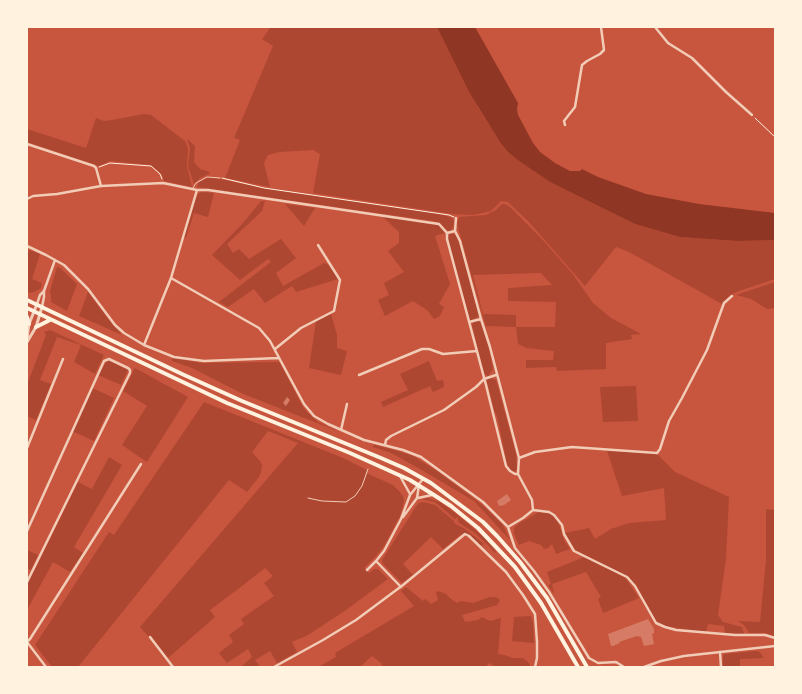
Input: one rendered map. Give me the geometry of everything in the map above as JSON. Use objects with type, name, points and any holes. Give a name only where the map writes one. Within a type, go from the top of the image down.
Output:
[{"type":"highway","points":[[27,300],[228,395],[361,449],[404,468],[423,479],[483,522],[508,548],[535,580],[547,598],[587,667]]},
{"type":"highway","points":[[27,308],[227,403],[350,453],[419,485],[478,528],[512,563],[541,604],[578,667]]},
{"type":"highway","points":[[27,316],[29,324]]},
{"type":"highway","points":[[36,327],[50,320]]},
{"type":"street","points":[[565,125],[564,122],[575,107],[582,65],[604,50],[601,27]]},
{"type":"street","points":[[655,27],[668,43],[692,58],[726,92],[752,115]]},
{"type":"street","points":[[27,144],[94,166],[96,168],[101,186]]},
{"type":"street","points":[[27,199],[32,196],[57,194],[101,186],[163,183],[195,189],[439,224],[447,233],[447,240],[506,466],[510,471],[518,474]]},
{"type":"street","points":[[144,345],[171,278],[195,189]]},
{"type":"street","points":[[456,218],[455,231],[460,241],[490,347],[496,375],[519,458],[518,474],[532,500],[533,510]]},
{"type":"street","points":[[447,233],[455,231]]},
{"type":"street","points":[[275,349],[301,328],[334,311],[340,280],[318,245]]},
{"type":"street","points":[[27,246],[64,265],[81,281],[115,325],[124,333],[144,345],[174,357],[204,361],[279,358]]},
{"type":"street","points":[[27,342],[36,327],[42,308],[44,292],[55,260]]},
{"type":"street","points":[[171,278],[251,323],[264,333],[275,349],[308,410],[321,420],[364,440],[410,452],[427,461],[483,502],[508,527],[517,550],[549,592],[589,658],[600,664],[616,662],[624,667]]},
{"type":"street","points":[[27,338],[29,324],[40,295],[44,292]]},
{"type":"street","points":[[519,458],[534,452],[572,447],[657,453],[660,449],[670,418],[707,350],[724,303],[732,296]]},
{"type":"street","points":[[469,322],[481,319]]},
{"type":"street","points":[[359,375],[422,349],[429,349],[443,354],[477,351]]},
{"type":"street","points":[[27,448],[63,358]]},
{"type":"street","points":[[27,531],[104,361],[109,359],[128,368],[130,373],[27,582]]},
{"type":"street","points":[[385,445],[386,440],[391,436],[444,410],[476,387],[484,379],[496,375]]},
{"type":"street","points":[[341,430],[346,404]]},
{"type":"street","points":[[46,667],[27,642],[141,464]]},
{"type":"street","points":[[400,476],[410,495]]},
{"type":"street","points":[[402,519],[410,495],[423,479]]},
{"type":"street","points":[[367,570],[376,562],[384,551],[402,519],[417,498],[419,485]]},
{"type":"street","points":[[417,498],[434,495]]},
{"type":"street","points":[[508,527],[533,510],[549,512],[554,515],[562,525],[564,534],[574,551],[627,577],[656,623],[665,628],[740,635],[765,635],[775,638]]},
{"type":"street","points":[[274,667],[335,634],[356,620],[401,587],[465,534],[469,536],[513,581],[533,612],[537,642],[537,658],[535,667]]},
{"type":"street","points":[[376,562],[401,587]]},
{"type":"street","points":[[150,637],[173,667]]},
{"type":"street","points":[[644,667],[674,657],[775,646]]},
{"type":"street","points":[[720,652],[721,667]]},
{"type":"lane","points":[[195,189],[196,183],[207,177],[220,178]]},
{"type":"lane","points":[[308,498],[329,502],[346,502],[355,496],[362,486],[368,469]]},
{"type":"path","points":[[752,115],[775,137]]},
{"type":"path","points":[[96,168],[110,163],[151,166],[160,174],[163,183]]},
{"type":"path","points":[[220,178],[264,188],[449,214],[456,218]]},
{"type":"shaded area","points":[[271,27],[437,27],[469,92],[484,117],[508,152],[519,161],[550,182],[635,224],[680,237],[737,241],[775,240],[775,279],[730,295],[722,304],[629,252],[616,247],[585,286],[529,222],[508,202],[501,201],[491,211],[472,215],[453,214],[313,193],[320,154],[313,150],[280,152],[268,155],[264,163],[270,187],[225,178],[240,140],[234,138],[273,46],[262,39]]},
{"type":"shaded area","points":[[437,27],[475,27],[518,103],[518,115],[533,143],[540,152],[555,163],[570,171],[580,171],[582,169],[598,177],[646,194],[699,204],[775,213],[775,240],[737,241],[680,237],[635,224],[550,182],[519,161],[508,152],[500,142],[469,92]]},
{"type":"shaded area","points":[[144,114],[151,115],[185,141],[188,149],[187,166],[192,187],[164,181],[162,174],[151,165],[110,161],[99,166],[27,142],[27,129],[86,148],[96,118],[104,121]]},
{"type":"shaded area","points":[[187,139],[195,146],[194,162],[200,169],[210,172],[194,184],[188,166],[190,148]]},
{"type":"shaded area","points":[[209,177],[264,188],[441,214],[452,218],[454,221],[453,227],[450,231],[440,223],[433,221],[197,187],[199,182]]},
{"type":"shaded area","points":[[201,192],[214,193],[208,217],[194,213],[186,238],[184,237],[197,195]]},
{"type":"shaded area","points":[[261,201],[265,201],[262,211],[227,244],[233,253],[239,249],[249,259],[281,239],[296,258],[276,273],[283,286],[324,263],[329,265],[338,279],[296,292],[292,286],[265,303],[254,289],[228,307],[219,302],[271,262],[268,259],[240,280],[212,255],[244,222]]},
{"type":"shaded area","points":[[285,204],[315,208],[304,226]]},
{"type":"shaded area","points":[[502,204],[510,207],[541,238],[572,273],[593,303],[611,318],[641,334],[631,335],[632,339],[606,343],[606,369],[557,371],[556,367],[526,368],[526,360],[553,360],[554,351],[527,348],[518,344],[516,327],[486,327],[457,224],[459,217],[486,215],[496,210]],"holes":[[[541,273],[552,285],[508,288],[508,301],[556,302],[555,327],[516,327],[516,315],[483,314],[473,275]]]},
{"type":"shaded area","points":[[383,217],[432,224],[440,226],[444,231],[445,233],[435,236],[450,284],[439,304],[444,307],[440,316],[434,319],[427,310],[413,301],[385,316],[378,300],[389,295],[384,283],[404,272],[388,251],[399,243],[399,232]]},
{"type":"shaded area","points":[[450,234],[457,236],[459,241],[479,316],[470,321],[447,238]]},
{"type":"shaded area","points":[[29,250],[40,254],[32,279],[42,283],[41,288],[30,293],[27,292],[27,255]]},
{"type":"shaded area","points":[[57,267],[59,267],[77,284],[67,311],[51,302],[50,291]]},
{"type":"shaded area","points":[[775,282],[775,308],[767,309],[751,299],[736,295]]},
{"type":"shaded area","points":[[88,292],[113,325],[122,335],[79,316]]},
{"type":"shaded area","points":[[331,314],[337,335],[337,348],[347,351],[341,375],[309,368],[316,321]]},
{"type":"shaded area","points":[[474,321],[478,321],[482,324],[488,343],[493,369],[488,376],[484,374],[472,325]]},
{"type":"shaded area","points":[[50,330],[104,355],[95,374],[74,362],[81,345],[57,337],[40,380],[51,384],[36,420],[27,416],[27,385],[46,335],[44,332]]},
{"type":"shaded area","points":[[172,358],[202,363],[278,362],[280,363],[306,411],[318,422],[340,432],[241,393],[192,368],[172,361]]},
{"type":"shaded area","points":[[107,361],[128,370],[121,385],[98,375]]},
{"type":"shaded area","points":[[429,361],[437,381],[443,380],[444,387],[433,392],[430,386],[383,407],[381,402],[408,390],[400,374]]},
{"type":"shaded area","points":[[135,368],[188,397],[147,462],[122,445],[147,406],[123,391]]},
{"type":"shaded area","points":[[491,378],[496,380],[516,454],[517,469],[514,472],[511,471],[507,464],[497,416],[487,382],[487,379]]},
{"type":"shaded area","points":[[636,386],[638,421],[603,422],[600,387]]},
{"type":"shaded area","points":[[92,388],[114,398],[94,441],[72,431]]},
{"type":"shaded area","points":[[204,402],[343,458],[367,470],[366,473],[393,485],[403,496],[404,501],[401,514],[384,546],[364,568],[369,573],[374,569],[378,569],[388,579],[346,610],[308,635],[292,642],[297,652],[277,663],[270,651],[255,660],[260,667],[241,667],[252,657],[248,649],[227,663],[219,653],[233,642],[229,635],[244,624],[241,619],[274,596],[264,583],[273,576],[265,568],[210,610],[215,617],[168,658],[150,635],[149,637],[140,627],[298,443],[268,431],[252,452],[262,465],[259,477],[247,492],[229,480],[78,667],[52,667],[35,645],[109,532],[114,535]]},
{"type":"shaded area","points":[[374,445],[413,456],[440,473],[485,507],[503,525],[510,540],[474,501],[391,453],[373,447]]},
{"type":"shaded area","points":[[607,451],[653,453],[658,455],[675,472],[729,497],[726,559],[718,615],[723,622],[742,627],[744,634],[725,633],[724,626],[708,624],[706,632],[664,626],[657,622],[629,577],[575,550],[567,539],[565,533],[589,528],[595,539],[611,529],[629,523],[666,520],[664,488],[622,496]]},
{"type":"shaded area","points":[[109,457],[122,465],[74,547],[83,553],[70,572],[53,562],[27,610],[27,585],[78,482],[92,489]]},
{"type":"shaded area","points":[[427,498],[440,502],[455,513],[485,538],[496,552],[495,553],[475,533],[458,522],[458,517],[455,519],[435,502],[422,499]]},
{"type":"shaded area","points":[[423,502],[435,505],[454,521],[454,523],[465,529],[484,544],[481,546],[469,534],[464,533],[443,549],[431,537],[403,564],[413,575],[402,583],[383,564],[382,560],[415,508],[419,503]]},
{"type":"shaded area","points":[[766,509],[775,510],[775,636],[765,633],[749,633],[744,625],[738,621],[760,622],[766,560]]},
{"type":"shaded area","points":[[539,512],[551,514],[558,521],[564,540],[570,549],[556,554],[552,544],[548,548],[544,549],[541,545],[529,541],[519,545],[514,534],[514,528],[518,524]]},
{"type":"shaded area","points":[[27,550],[38,555],[31,570],[27,568]]},
{"type":"shaded area","points":[[584,557],[625,577],[639,598],[603,613],[598,599],[601,597],[586,572],[552,584],[554,594],[548,585],[551,584],[547,572]]},
{"type":"shaded area","points":[[406,587],[423,601],[425,599],[431,604],[438,600],[436,593],[438,591],[446,594],[457,603],[461,601],[473,603],[490,597],[496,597],[500,600],[497,605],[462,615],[465,622],[478,620],[482,617],[490,621],[501,618],[498,654],[512,658],[523,658],[530,665],[529,667],[495,667],[489,663],[486,667],[383,667],[381,663],[372,656],[360,667],[318,667],[336,657],[335,653],[414,606],[401,591]]},
{"type":"shaded area","points":[[531,616],[533,623],[534,643],[512,641],[514,617]]},
{"type":"shaded area","points":[[756,651],[760,652],[764,658],[740,659],[740,667],[723,667],[724,654]]},
{"type":"building","points":[[287,397],[290,400],[286,406],[283,403]]},
{"type":"building","points":[[507,494],[511,500],[504,505],[499,506],[497,501]]},
{"type":"building","points":[[648,619],[654,629],[654,633],[652,634],[654,644],[644,646],[641,637],[637,636],[611,646],[608,634]]}]
